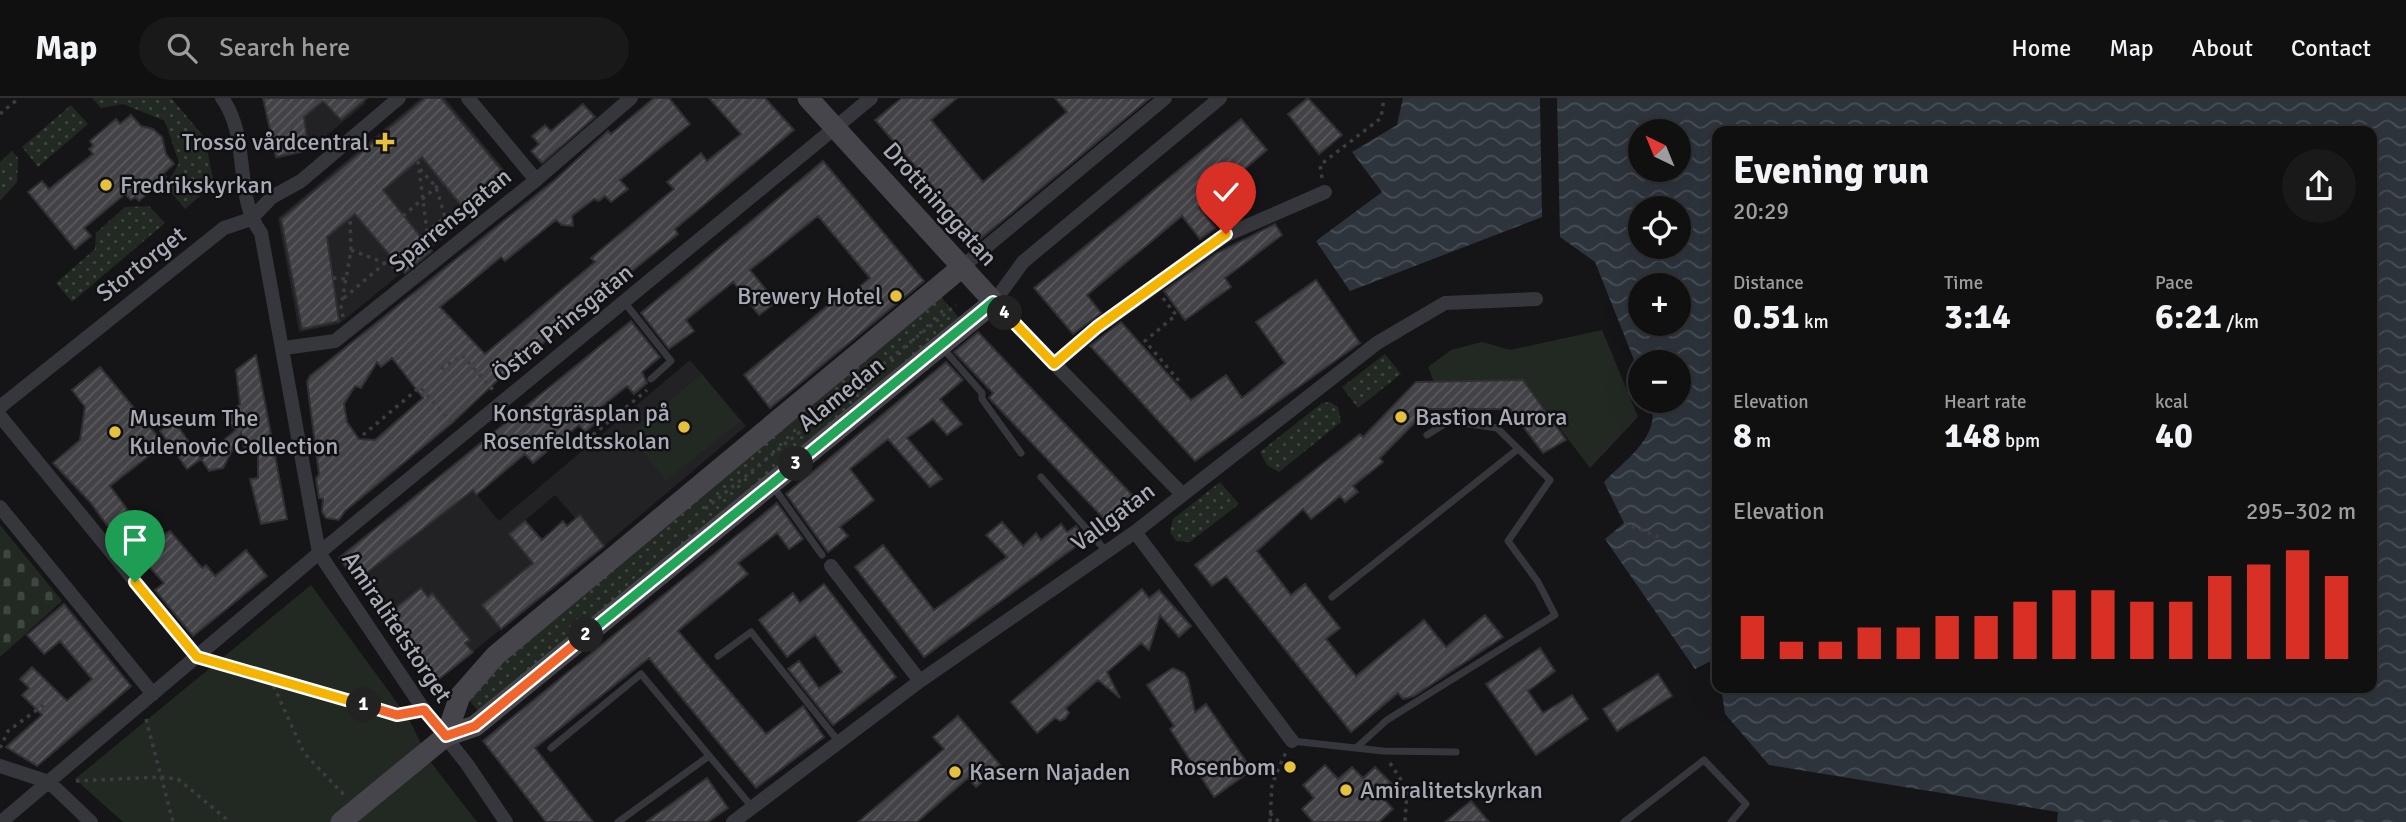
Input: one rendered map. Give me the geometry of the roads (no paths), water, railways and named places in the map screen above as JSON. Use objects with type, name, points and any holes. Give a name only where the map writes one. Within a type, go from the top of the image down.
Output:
[{"type":"street","points":[[222,98],[236,125],[251,219],[261,233],[284,348],[319,553]]},
{"type":"street","points":[[251,219],[272,197],[301,181],[399,98]]},
{"type":"street","points":[[468,98],[536,180]]},
{"type":"street","name":"Sparrensgatan","points":[[284,348],[335,341],[536,180],[631,98]]},
{"type":"street","name":"Drottninggatan","points":[[808,98],[993,302],[1182,494]]},
{"type":"street","name":"Östra Prinsgatan","points":[[319,553],[871,98]]},
{"type":"street","name":"Östra Prinsgatan","points":[[836,129],[877,98]]},
{"type":"street","name":"Alamedan","points":[[446,736],[460,696],[496,655],[1165,98]]},
{"type":"street","name":"Alamedan","points":[[347,817],[446,736],[475,726],[941,345],[993,302],[1023,261],[1220,98]]},
{"type":"street","points":[[1054,364],[1154,285],[1226,234],[1325,192]]},
{"type":"street","name":"Stortorget","points":[[0,407],[224,228],[251,219]]},
{"type":"street","name":"Vallgatan","points":[[733,822],[920,681],[1135,532],[1377,342],[1445,303],[1536,299]]},
{"type":"street","points":[[0,416],[193,660]]},
{"type":"street","points":[[0,507],[153,694]]},
{"type":"street","points":[[1135,532],[1292,741]]},
{"type":"street","name":"Amiralitetstorget","points":[[1,822],[319,553],[424,710],[446,736],[506,822]]},
{"type":"street","points":[[827,561],[920,681]]},
{"type":"street","points":[[0,766],[49,782],[91,822]]},
{"type":"lane","points":[[625,303],[671,361],[651,379]]},
{"type":"lane","points":[[941,345],[982,393],[982,399],[1021,453]]},
{"type":"lane","points":[[1356,748],[1387,720],[1555,615],[1538,582],[1508,541],[1550,480],[1497,428],[1449,421],[1427,435]]},
{"type":"lane","points":[[1332,597],[1518,449]]},
{"type":"lane","points":[[1041,477],[1107,551]]},
{"type":"lane","points":[[771,484],[827,561]]},
{"type":"lane","points":[[718,656],[751,632],[839,742]]},
{"type":"lane","points":[[551,748],[641,674],[752,808]]},
{"type":"lane","points":[[1292,741],[1383,751],[1456,752]]},
{"type":"lane","points":[[618,822],[709,756]]},
{"type":"lane","points":[[1624,822],[1704,760],[1746,804],[1731,822]]},
{"type":"water","points":[[1403,98],[1540,98],[1542,217],[1350,291],[1316,241],[1382,192],[1352,152],[1397,125]]},
{"type":"water","points":[[1557,98],[2406,98],[2406,822],[2057,822],[2058,812],[1769,765],[1725,714],[1722,693],[2377,693],[2377,126],[1712,126],[1712,660],[1695,669],[1605,539],[1624,523],[1604,482],[1640,446],[1647,436],[1653,413],[1691,413],[1691,350],[1630,350],[1595,262],[1560,237]]},
{"type":"place","name":"Trossö vårdcentral","points":[[385,142]]},
{"type":"place","name":"Fredrikskyrkan","points":[[106,185]]},
{"type":"place","name":"Brewery Hotel","points":[[896,296]]},
{"type":"place","name":"Bastion Aurora","points":[[1401,417]]},
{"type":"place","name":"Konstgräsplan på Rosenfeldtsskolan","points":[[684,427]]},
{"type":"place","name":"Museum The Kulenovic Collection","points":[[115,432]]},
{"type":"place","name":"Rosenbom","points":[[1290,767]]},
{"type":"place","name":"Kasern Najaden","points":[[955,772]]},
{"type":"place","name":"Amiralitetskyrkan","points":[[1346,790]]}]
